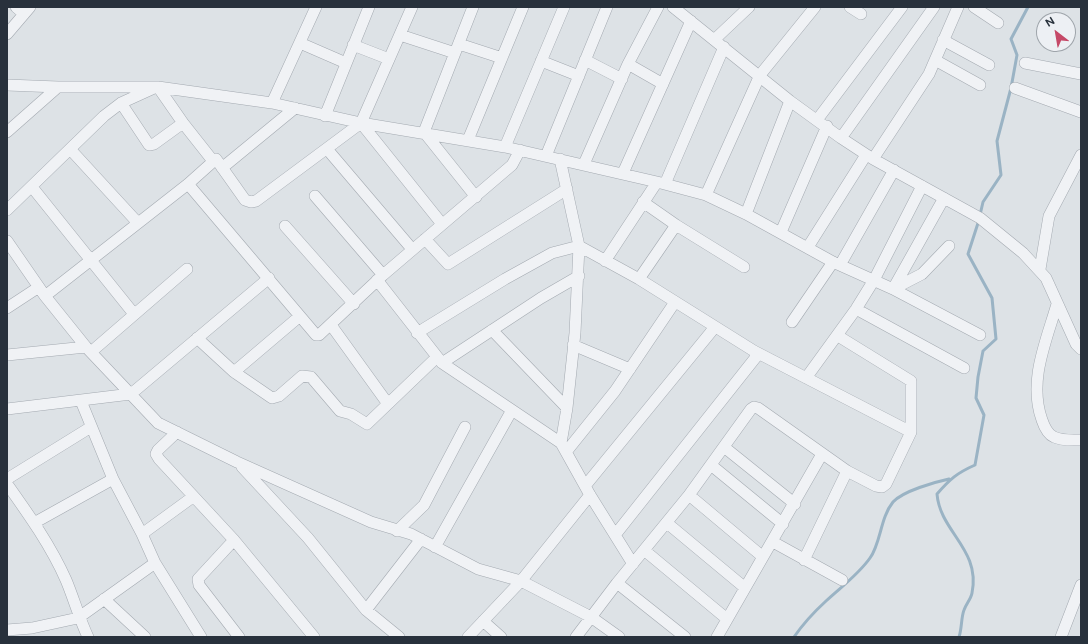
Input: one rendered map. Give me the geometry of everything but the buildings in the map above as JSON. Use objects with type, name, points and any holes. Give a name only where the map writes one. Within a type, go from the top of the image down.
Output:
[{"type":"street","points":[[272,103],[316,7]]},
{"type":"street","points":[[325,116],[369,7]]},
{"type":"street","points":[[158,86],[183,123],[218,164],[245,200],[250,202],[256,200],[361,123],[412,7]]},
{"type":"street","points":[[424,132],[473,7]]},
{"type":"street","points":[[468,140],[522,7]]},
{"type":"street","points":[[505,147],[564,7]]},
{"type":"street","points":[[546,156],[607,7]]},
{"type":"street","points":[[584,164],[628,64],[658,7]]},
{"type":"street","points":[[673,7],[760,75],[790,101],[827,126],[841,138],[870,157],[965,209],[1000,233],[1040,270],[1046,278],[1076,344],[1081,349]]},
{"type":"street","points":[[623,173],[663,84],[691,7]]},
{"type":"street","points":[[714,40],[749,7]]},
{"type":"street","points":[[706,195],[760,75],[815,7]]},
{"type":"street","points":[[850,7],[861,14]]},
{"type":"street","points":[[817,120],[902,7]]},
{"type":"street","points":[[841,138],[934,7]]},
{"type":"street","points":[[808,247],[929,74],[958,7]]},
{"type":"street","points":[[974,7],[998,23]]},
{"type":"street","points":[[7,34],[23,9]]},
{"type":"street","points":[[400,35],[502,58]]},
{"type":"street","points":[[943,40],[989,65]]},
{"type":"street","points":[[300,43],[346,62]]},
{"type":"street","points":[[353,45],[389,59]]},
{"type":"street","points":[[605,261],[643,202],[661,183],[724,47]]},
{"type":"street","points":[[585,60],[622,79]]},
{"type":"street","points":[[935,60],[980,85]]},
{"type":"street","points":[[541,61],[579,76]]},
{"type":"street","points":[[1025,63],[1081,74]]},
{"type":"street","points":[[628,64],[663,84]]},
{"type":"street","points":[[7,85],[58,87],[158,86],[272,103],[361,123],[424,132],[505,147],[623,173],[706,195],[781,232],[836,264],[893,289],[980,335]]},
{"type":"street","points":[[7,210],[104,116],[121,103],[158,86]]},
{"type":"street","points":[[7,132],[58,87]]},
{"type":"street","points":[[1015,88],[1081,112]]},
{"type":"street","points":[[746,214],[790,101]]},
{"type":"street","points":[[121,103],[149,144],[154,144],[183,123]]},
{"type":"street","points":[[7,308],[42,292],[90,261],[188,184],[295,108]]},
{"type":"street","points":[[361,123],[442,224]]},
{"type":"street","points":[[781,232],[827,126]]},
{"type":"street","points":[[424,132],[476,197]]},
{"type":"street","points":[[70,149],[138,223]]},
{"type":"street","points":[[326,149],[412,249]]},
{"type":"street","points":[[188,184],[316,335],[319,335],[354,304],[380,277],[512,165],[520,150]]},
{"type":"street","points":[[1040,270],[1041,253],[1049,216],[1081,155]]},
{"type":"street","points":[[560,159],[579,246],[579,276],[564,447]]},
{"type":"street","points":[[792,322],[836,264],[894,170]]},
{"type":"street","points":[[806,378],[838,336],[874,280],[922,186]]},
{"type":"street","points":[[32,187],[134,314]]},
{"type":"street","points":[[425,238],[448,264],[567,189]]},
{"type":"street","points":[[315,196],[380,277],[417,333],[440,360],[564,447],[587,490],[633,564]]},
{"type":"street","points":[[893,289],[944,198]]},
{"type":"street","points":[[643,202],[676,225],[744,267]]},
{"type":"street","points":[[639,279],[676,225]]},
{"type":"street","points":[[286,226],[354,304]]},
{"type":"street","points":[[417,333],[505,279],[552,253],[579,246],[639,279],[754,351],[910,432]]},
{"type":"street","points":[[893,289],[922,274],[950,246]]},
{"type":"street","points":[[9,248],[89,350],[158,423],[237,462],[371,522],[396,531],[411,534],[478,569],[521,581],[591,617],[619,637]]},
{"type":"street","points":[[7,354],[89,350],[187,269]]},
{"type":"street","points":[[197,338],[234,372],[272,398],[279,396],[302,376],[310,377],[340,411],[351,414],[365,424],[369,423],[388,404],[440,360],[492,330],[579,276]]},
{"type":"street","points":[[7,409],[131,394],[269,278]]},
{"type":"street","points":[[564,447],[615,391],[675,302]]},
{"type":"street","points":[[1057,304],[1036,378],[1037,402],[1045,428],[1053,437],[1066,440],[1081,440]]},
{"type":"street","points":[[856,309],[964,368]]},
{"type":"street","points":[[234,372],[300,316]]},
{"type":"street","points":[[331,324],[388,404]]},
{"type":"street","points":[[468,637],[521,581],[587,490],[715,327]]},
{"type":"street","points":[[492,330],[567,408]]},
{"type":"street","points":[[576,637],[617,583],[689,495],[751,409],[754,407],[847,471],[876,486],[882,487],[886,484],[910,432],[911,381],[838,336]]},
{"type":"street","points":[[573,345],[630,369]]},
{"type":"street","points":[[615,535],[756,357],[754,351]]},
{"type":"street","points":[[81,401],[113,478],[155,563],[201,637]]},
{"type":"street","points":[[435,547],[512,410]]},
{"type":"street","points":[[88,637],[78,618],[66,581],[49,545],[7,484],[91,427]]},
{"type":"street","points":[[396,531],[424,505],[465,427]]},
{"type":"street","points":[[177,432],[158,450],[156,454],[159,459],[234,540],[314,637]]},
{"type":"street","points":[[724,447],[794,504]]},
{"type":"street","points":[[717,637],[744,588],[773,542],[822,454]]},
{"type":"street","points":[[237,462],[308,538],[366,610],[399,637]]},
{"type":"street","points":[[711,465],[783,524]]},
{"type":"street","points":[[804,560],[847,471]]},
{"type":"street","points":[[34,523],[113,478]]},
{"type":"street","points":[[689,495],[763,557]]},
{"type":"street","points":[[142,534],[190,499],[195,498]]},
{"type":"street","points":[[667,523],[744,588]]},
{"type":"street","points":[[366,610],[421,539]]},
{"type":"street","points":[[234,540],[198,579],[199,585],[239,637]]},
{"type":"street","points":[[773,542],[842,580]]},
{"type":"street","points":[[644,550],[727,619]]},
{"type":"street","points":[[7,630],[35,633],[78,618],[155,563]]},
{"type":"street","points":[[617,583],[685,637]]},
{"type":"street","points":[[1061,637],[1081,585]]},
{"type":"street","points":[[104,598],[145,637]]},
{"type":"street","points":[[483,621],[501,637]]},
{"type":"waterway","points":[[980,215],[983,202],[1001,175],[997,141],[1011,88],[1017,55],[1011,39],[1028,7]]},
{"type":"waterway","points":[[959,637],[963,613],[972,593],[973,578],[971,564],[966,552],[945,519],[937,494],[954,477],[975,465],[984,415],[976,398],[978,377],[983,351],[996,339],[992,298],[968,254],[979,220]]},
{"type":"waterway","points":[[794,637],[813,614],[855,575],[870,558],[874,552],[885,515],[893,502],[911,491],[949,479]]}]
